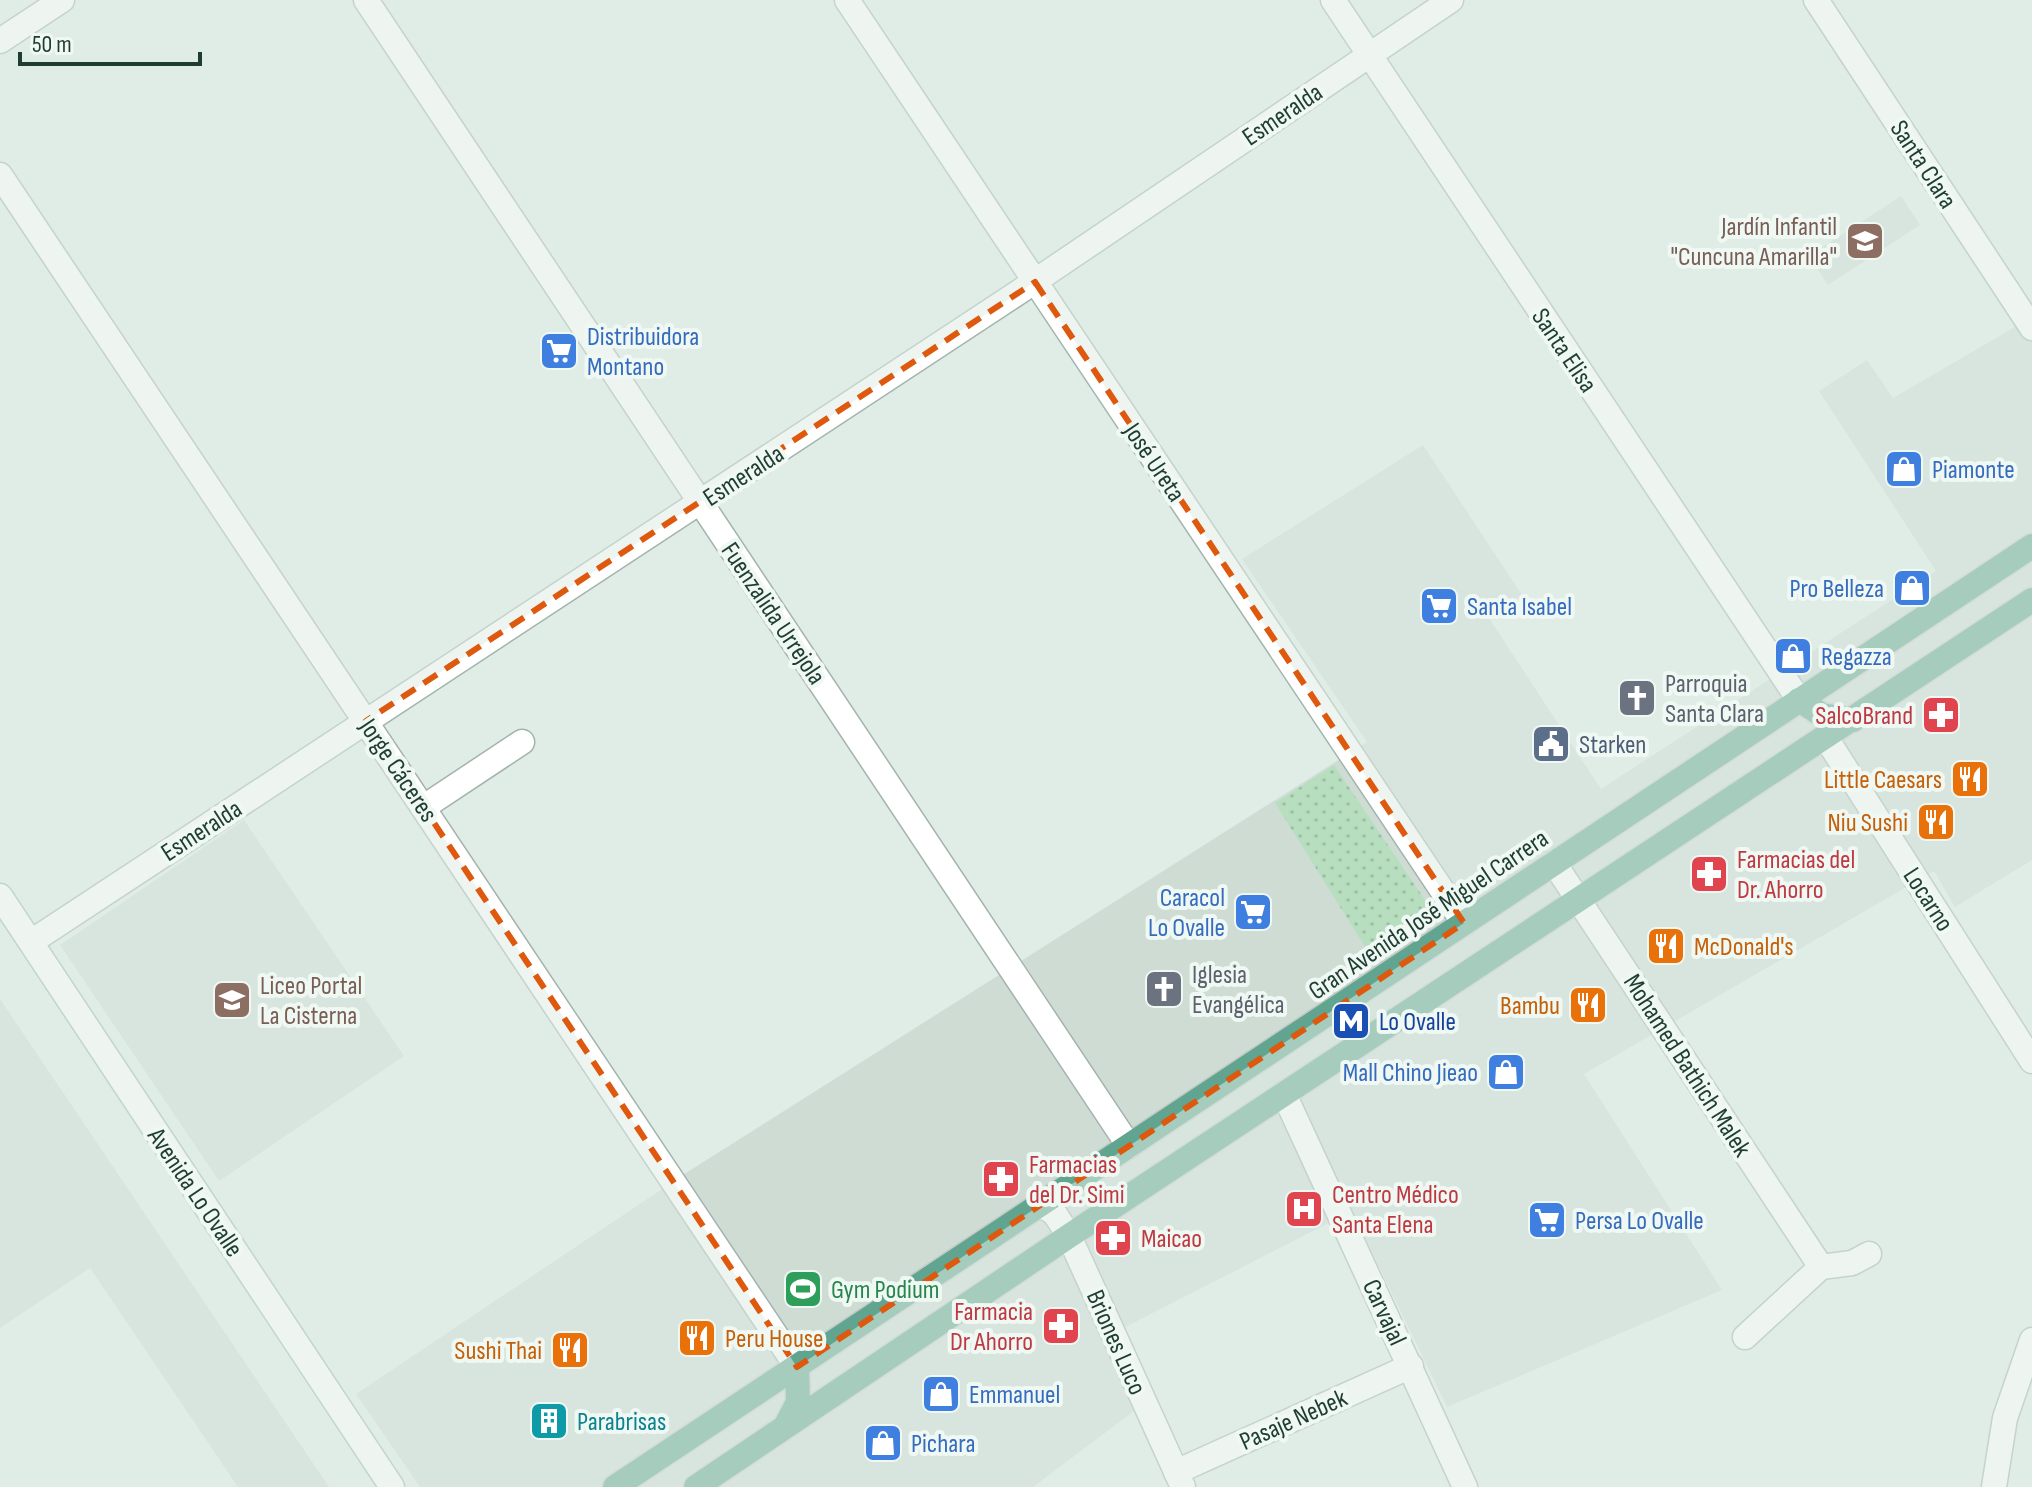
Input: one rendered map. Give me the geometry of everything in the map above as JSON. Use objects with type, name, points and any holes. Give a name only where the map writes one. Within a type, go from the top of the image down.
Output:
[{"type":"main road","name":"Gran Avenida José Miguel Carrera","points":[[615,1487],[2032,546]]},
{"type":"main road","points":[[697,1487],[1069,1236],[2032,600]]},
{"type":"main road","points":[[1799,700],[1822,715],[1853,720]]},
{"type":"main road","points":[[785,1426],[798,1402],[797,1367]]},
{"type":"street","points":[[0,41],[62,0]]},
{"type":"street","name":"Fuenzalida Urrejola","points":[[366,0],[1129,1146]]},
{"type":"street","name":"José Ureta","points":[[847,0],[1464,923]]},
{"type":"street","name":"Santa Elisa","points":[[1333,0],[1799,700]]},
{"type":"street","name":"Esmeralda","points":[[31,942],[1035,282],[1451,0]]},
{"type":"street","name":"Santa Clara","points":[[1816,0],[2032,328]]},
{"type":"street","name":"Jorge Cáceres","points":[[0,175],[797,1367]]},
{"type":"street","name":"Locarno","points":[[1826,738],[2032,1061]]},
{"type":"street","points":[[424,807],[522,742]]},
{"type":"street","name":"Mohamed Bathich Malek","points":[[1554,863],[1821,1267]]},
{"type":"street","name":"Avenida Lo Ovalle","points":[[0,896],[392,1487]]},
{"type":"street","name":"Carvajal","points":[[1284,1094],[1465,1487]]},
{"type":"street","name":"Briones Luco","points":[[1041,1204],[1055,1214],[1069,1236],[1180,1479]]},
{"type":"street","points":[[1745,1337],[1821,1267],[1852,1263],[1869,1254]]},
{"type":"street","points":[[1994,1487],[2005,1418],[2032,1340]]},
{"type":"street","name":"Pasaje Nebek","points":[[1180,1479],[1411,1366]]},
{"type":"highlighted area","points":[[1035,282],[1464,923],[797,1367],[366,721]]},
{"type":"shaded area","name":"Jardín Infantil \"Cuncuna Amarilla\"","points":[[1901,196],[1920,225],[1828,285],[1809,256]]},
{"type":"shaded area","points":[[2032,317],[2032,860],[1955,907],[1934,871],[1584,1074],[1722,1290],[1447,1407],[1352,1211],[1102,1339],[1134,1411],[1033,1487],[420,1487],[356,1394],[686,1173],[1367,742],[1242,559],[1423,445],[1522,595],[1489,618],[1601,789],[1936,571],[1819,391],[1867,360],[1893,398]]},
{"type":"shaded area","name":"Liceo Portal La Cisterna","points":[[244,820],[404,1056],[219,1181],[60,945]]},
{"type":"shaded area","points":[[0,999],[329,1487],[238,1487],[90,1268],[0,1328]]},
{"type":"green space","points":[[1334,765],[1429,906],[1367,950],[1275,803]]},
{"type":"place","name":"Jardín Infantil \"Cuncuna Amarilla\"","points":[[1865,241]]},
{"type":"place","name":"Distribuidora Montano","points":[[559,351]]},
{"type":"place","name":"Piamonte","points":[[1904,469]]},
{"type":"place","name":"Pro Belleza","points":[[1912,588]]},
{"type":"place","name":"Santa Isabel","points":[[1439,606]]},
{"type":"place","name":"Regazza","points":[[1793,656]]},
{"type":"place","name":"Parroquia Santa Clara","points":[[1637,698]]},
{"type":"place","name":"SalcoBrand","points":[[1941,715]]},
{"type":"place","name":"Starken","points":[[1551,744]]},
{"type":"place","name":"Little Caesars","points":[[1970,779]]},
{"type":"place","name":"Niu Sushi","points":[[1936,822]]},
{"type":"place","name":"Farmacias del Dr. Ahorro","points":[[1709,874]]},
{"type":"place","name":"Caracol Lo Ovalle","points":[[1253,912]]},
{"type":"place","name":"McDonald's","points":[[1666,946]]},
{"type":"place","name":"Iglesia Evangélica","points":[[1164,989]]},
{"type":"place","name":"Liceo Portal La Cisterna","points":[[232,1000]]},
{"type":"place","name":"Bambu","points":[[1588,1005]]},
{"type":"place","name":"Lo Ovalle","points":[[1351,1021]]},
{"type":"place","name":"Mall Chino Jieao","points":[[1506,1072]]},
{"type":"place","name":"Farmacias del Dr. Simi","points":[[1001,1179]]},
{"type":"place","name":"Centro Médico Santa Elena","points":[[1304,1209]]},
{"type":"place","name":"Persa Lo Ovalle","points":[[1547,1220]]},
{"type":"place","name":"Maicao","points":[[1113,1238]]},
{"type":"place","name":"Gym Podium","points":[[803,1289]]},
{"type":"place","name":"Farmacia Dr Ahorro","points":[[1061,1326]]},
{"type":"place","name":"Peru House","points":[[697,1338]]},
{"type":"place","name":"Sushi Thai","points":[[570,1350]]},
{"type":"place","name":"Emmanuel","points":[[941,1394]]},
{"type":"place","name":"Parabrisas","points":[[549,1421]]},
{"type":"place","name":"Pichara","points":[[883,1443]]}]
